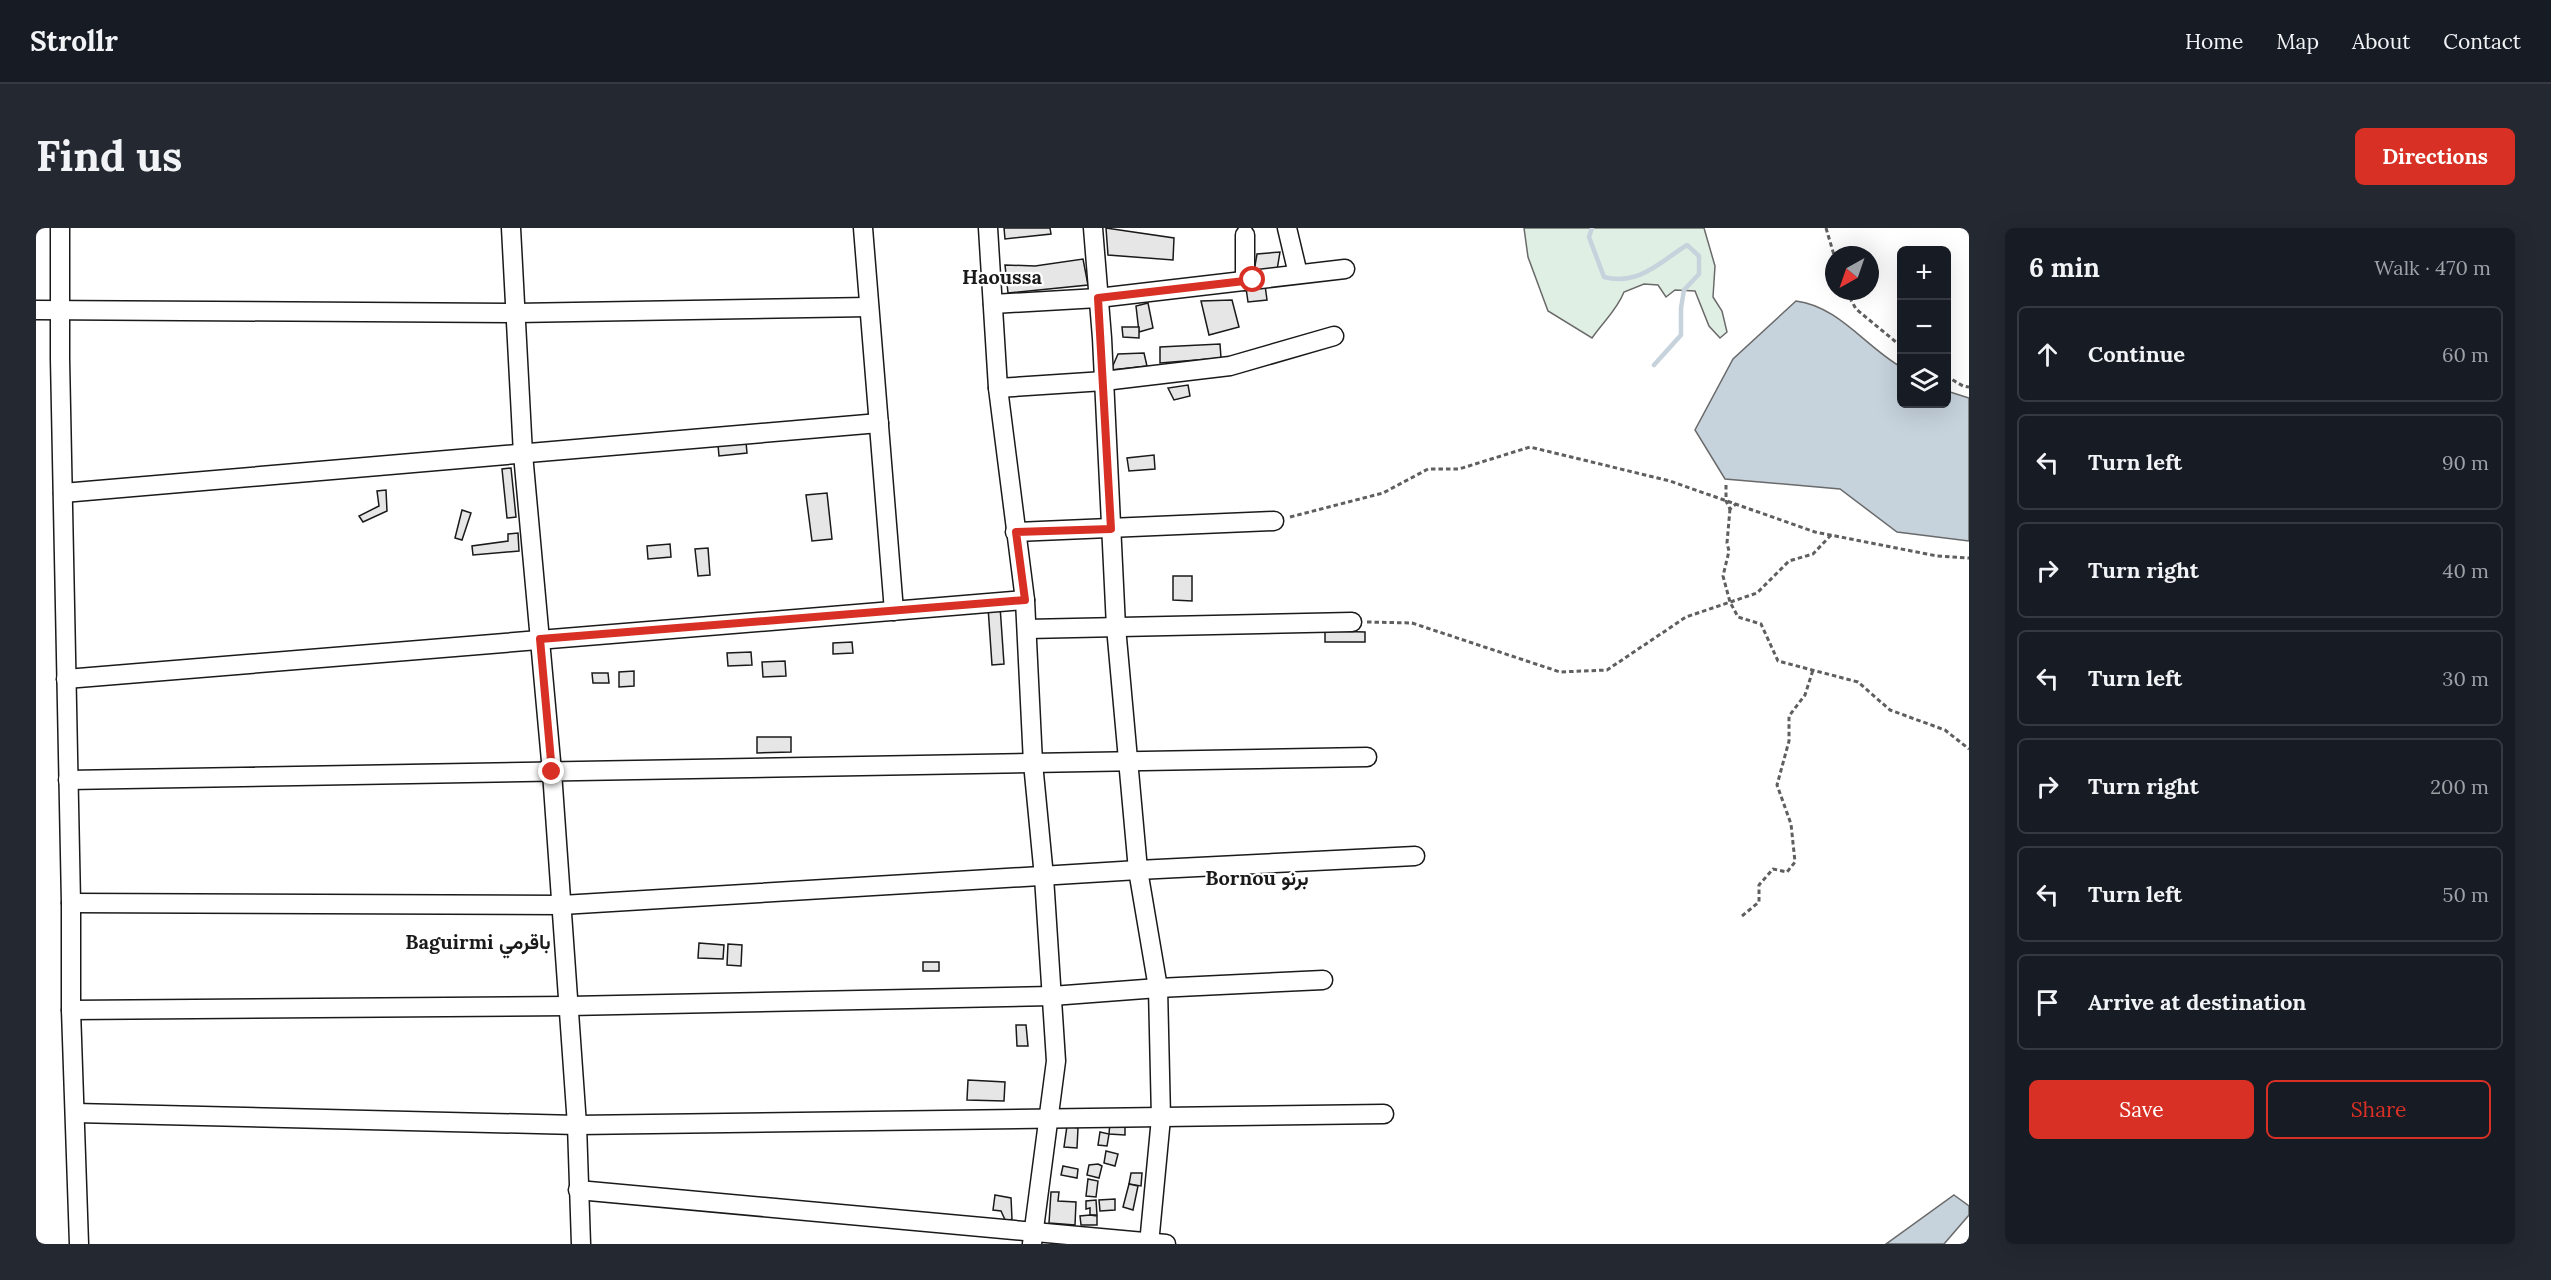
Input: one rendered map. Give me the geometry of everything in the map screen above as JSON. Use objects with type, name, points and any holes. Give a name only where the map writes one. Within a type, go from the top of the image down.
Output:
[{"type":"street","points":[[60,228],[71,903],[70,1010],[79,1244],[84,1244]]},
{"type":"street","points":[[512,228],[524,454],[552,772],[577,1125],[581,1244]]},
{"type":"street","points":[[863,228],[894,611]]},
{"type":"street","points":[[988,228],[998,388],[1025,600],[1033,763],[1044,877],[1056,1061],[1033,1238]]},
{"type":"street","points":[[578,1190],[1033,1238],[1155,1243],[1161,1118],[1158,988],[1138,870],[1116,627],[1104,381],[1093,228]]},
{"type":"street","points":[[1287,228],[1298,274]]},
{"type":"street","points":[[1245,235],[1245,281]]},
{"type":"street","points":[[993,304],[1098,298],[1345,268]]},
{"type":"street","points":[[36,310],[516,313],[869,307]]},
{"type":"street","points":[[998,388],[1104,381],[1230,366],[1334,336]]},
{"type":"street","points":[[63,493],[879,423]]},
{"type":"street","points":[[1016,532],[1274,521]]},
{"type":"street","points":[[66,679],[1025,600]]},
{"type":"street","points":[[1027,629],[1352,622]]},
{"type":"street","points":[[68,780],[1367,757]]},
{"type":"street","points":[[71,903],[562,905],[1138,870],[1415,856]]},
{"type":"street","points":[[70,1010],[568,1006],[1052,996],[1323,980]]},
{"type":"street","points":[[75,1113],[577,1125],[1384,1114]]},
{"type":"path","points":[[1826,228],[1831,246]]},
{"type":"path","points":[[1851,300],[1856,309],[1897,343]]},
{"type":"path","points":[[1951,378],[1969,387]]},
{"type":"path","points":[[1274,521],[1383,493],[1428,469],[1459,468],[1530,447],[1670,481],[1815,532],[1937,556],[1969,558]]},
{"type":"path","points":[[1726,485],[1726,501],[1730,509],[1727,543],[1729,551],[1723,576],[1730,602],[1738,617],[1761,624],[1778,661],[1858,682],[1890,710],[1945,730],[1969,749]]},
{"type":"path","points":[[1730,509],[1736,504]]},
{"type":"path","points":[[1352,622],[1412,623],[1560,672],[1607,670],[1686,617],[1757,593],[1789,561],[1813,554],[1831,535]]},
{"type":"path","points":[[1742,916],[1759,902],[1759,885],[1773,869],[1787,872],[1795,862],[1791,824],[1777,785],[1789,741],[1789,716],[1805,695],[1813,670]]},
{"type":"green space","points":[[1524,228],[1704,228],[1715,266],[1713,297],[1722,311],[1727,332],[1720,338],[1709,326],[1695,291],[1675,290],[1666,297],[1658,285],[1644,284],[1624,292],[1614,310],[1592,338],[1548,311],[1528,257]]},
{"type":"shaded area","points":[[1796,301],[1811,304],[1838,319],[1897,365],[1897,408],[1951,408],[1951,392],[1969,398],[1969,541],[1897,532],[1840,489],[1725,479],[1695,430],[1733,359]]},
{"type":"shaded area","points":[[1954,1195],[1969,1206],[1969,1215],[1944,1244],[1886,1244]]},
{"type":"building","points":[[1004,228],[1050,228],[1051,234],[1005,239]]},
{"type":"building","points":[[1106,228],[1174,238],[1173,260],[1108,255]]},
{"type":"building","points":[[1280,252],[1277,270],[1254,271],[1257,254]]},
{"type":"building","points":[[1083,259],[1088,285],[1008,293],[1005,265],[1035,266]]},
{"type":"building","points":[[1265,285],[1267,300],[1248,302],[1246,288]]},
{"type":"building","points":[[1232,300],[1239,327],[1209,335],[1201,301]]},
{"type":"building","points":[[1148,303],[1153,328],[1139,332],[1136,306]]},
{"type":"building","points":[[1122,327],[1139,327],[1139,338],[1123,337]]},
{"type":"building","points":[[1220,344],[1221,358],[1160,363],[1160,347]]},
{"type":"building","points":[[1144,353],[1147,366],[1111,370],[1118,354]]},
{"type":"building","points":[[1188,385],[1190,396],[1174,400],[1168,388]]},
{"type":"building","points":[[746,442],[747,453],[719,456],[718,445]]},
{"type":"building","points":[[1154,455],[1155,469],[1129,471],[1127,458]]},
{"type":"building","points":[[511,468],[516,517],[507,518],[502,469]]},
{"type":"building","points":[[386,490],[387,511],[363,522],[359,516],[379,506],[377,491]]},
{"type":"building","points":[[827,493],[832,539],[812,541],[806,495]]},
{"type":"building","points":[[462,510],[471,513],[462,540],[455,538]]},
{"type":"building","points":[[518,533],[519,551],[473,555],[472,546],[508,541],[508,534]]},
{"type":"building","points":[[670,544],[671,557],[648,559],[647,546]]},
{"type":"building","points":[[708,548],[710,575],[698,576],[695,549]]},
{"type":"building","points":[[1173,576],[1192,576],[1192,601],[1173,600]]},
{"type":"building","points":[[1000,606],[1004,664],[992,665],[988,607]]},
{"type":"building","points":[[1325,631],[1365,632],[1365,642],[1325,642]]},
{"type":"building","points":[[852,642],[853,653],[833,654],[833,643]]},
{"type":"building","points":[[751,652],[752,665],[728,666],[727,653]]},
{"type":"building","points":[[785,661],[786,676],[763,677],[762,662]]},
{"type":"building","points":[[634,671],[634,686],[619,687],[619,672]]},
{"type":"building","points":[[592,673],[608,673],[609,683],[593,683]]},
{"type":"building","points":[[757,737],[791,737],[791,752],[757,753]]},
{"type":"building","points":[[699,943],[724,945],[723,959],[698,958]]},
{"type":"building","points":[[728,944],[742,945],[741,966],[727,965]]},
{"type":"building","points":[[923,962],[939,962],[939,971],[923,971]]},
{"type":"building","points":[[1016,1025],[1026,1025],[1028,1046],[1017,1046]]},
{"type":"building","points":[[968,1080],[1005,1082],[1004,1101],[967,1100]]},
{"type":"building","points":[[1110,1122],[1125,1123],[1125,1135],[1109,1134]]},
{"type":"building","points":[[1067,1126],[1078,1128],[1077,1148],[1064,1147]]},
{"type":"building","points":[[1100,1132],[1109,1134],[1107,1146],[1098,1145]]},
{"type":"building","points":[[1106,1151],[1118,1154],[1115,1166],[1104,1163]]},
{"type":"building","points":[[1089,1165],[1102,1166],[1099,1178],[1087,1175]]},
{"type":"building","points":[[1063,1166],[1078,1169],[1077,1178],[1061,1175]]},
{"type":"building","points":[[1131,1173],[1142,1173],[1141,1186],[1129,1184]]},
{"type":"building","points":[[1088,1179],[1098,1181],[1096,1197],[1086,1196]]},
{"type":"building","points":[[1129,1184],[1138,1186],[1133,1210],[1123,1207]]},
{"type":"building","points":[[1051,1192],[1059,1192],[1058,1201],[1076,1202],[1075,1225],[1049,1223]]},
{"type":"building","points":[[995,1195],[1011,1198],[1012,1219],[1006,1222],[1001,1211],[993,1210]]},
{"type":"building","points":[[1115,1199],[1115,1210],[1100,1211],[1099,1200]]},
{"type":"building","points":[[1096,1200],[1097,1215],[1090,1215],[1090,1208],[1086,1209],[1086,1201]]},
{"type":"building","points":[[1080,1216],[1097,1216],[1097,1225],[1081,1225]]},
{"type":"waterway","points":[[1592,228],[1589,237],[1604,277],[1617,279],[1639,275],[1687,245],[1699,256],[1699,274],[1684,290],[1681,335],[1654,365]]},
{"type":"district","name":"Haoussa","points":[[1002,276]]},
{"type":"district","name":"Bornou برنو","points":[[1257,877]]},
{"type":"district","name":"Baguirmi باقرمي","points":[[478,941]]},
{"type":"route","points":[[552,772],[540,639],[1025,600],[1016,532],[1111,529],[1098,298],[1253,280]]}]
